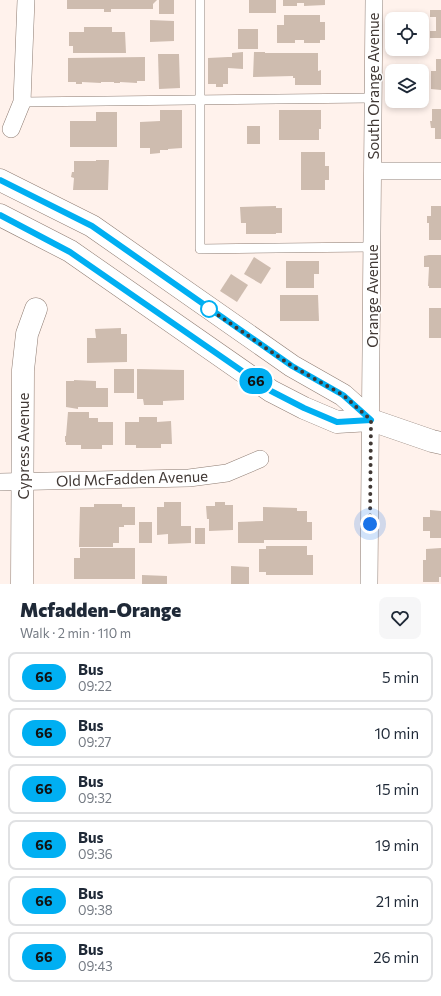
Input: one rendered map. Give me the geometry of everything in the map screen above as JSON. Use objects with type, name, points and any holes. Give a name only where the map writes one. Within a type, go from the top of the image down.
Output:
[{"type":"street","points":[[11,129],[22,102],[26,0]]},
{"type":"street","name":"South Orange Avenue","points":[[373,171],[374,0]]},
{"type":"street","points":[[373,171],[441,170]]},
{"type":"street","name":"Orange Avenue","points":[[371,420],[373,171]]},
{"type":"street","points":[[0,180],[92,226],[292,366],[343,395],[371,420],[370,584]]},
{"type":"street","points":[[0,215],[70,252],[271,391],[304,408],[337,422],[371,420],[441,443]]},
{"type":"street","name":"Cypress Avenue","points":[[22,584],[23,370],[27,334],[36,309]]},
{"type":"street","name":"Old McFadden Avenue","points":[[0,482],[189,478],[227,473],[260,459]]},
{"type":"lane","points":[[200,0],[200,249],[372,247]]},
{"type":"lane","points":[[22,102],[373,98]]},
{"type":"building","points":[[67,0],[157,0],[153,4],[153,9],[111,9],[111,12],[104,12],[104,9],[67,9]]},
{"type":"building","points":[[159,0],[174,0],[174,14],[159,14]]},
{"type":"building","points":[[249,0],[276,0],[276,13],[249,13]]},
{"type":"building","points":[[283,0],[325,0],[325,5],[304,6],[304,3],[297,3],[297,6],[283,6]]},
{"type":"building","points":[[430,10],[441,10],[441,38],[430,38],[430,31],[436,31],[436,17],[430,17]]},
{"type":"building","points":[[284,15],[320,15],[320,22],[325,22],[325,40],[320,40],[320,43],[304,43],[304,40],[295,40],[295,43],[277,43],[277,25],[284,25]]},
{"type":"building","points":[[150,20],[174,21],[174,41],[150,42]]},
{"type":"building","points":[[84,27],[112,27],[112,32],[125,32],[126,53],[73,53],[73,46],[69,46],[69,32],[84,32]]},
{"type":"building","points":[[238,29],[258,29],[258,49],[238,49]]},
{"type":"building","points":[[243,52],[243,69],[228,68],[228,84],[223,84],[223,87],[216,87],[216,84],[208,84],[208,58],[232,57],[232,53]]},
{"type":"building","points":[[254,52],[318,53],[318,71],[321,70],[321,85],[295,85],[295,78],[293,78],[293,76],[253,77]]},
{"type":"building","points":[[158,54],[179,54],[180,88],[159,89]]},
{"type":"building","points":[[145,57],[145,81],[137,81],[137,83],[82,82],[82,84],[68,82],[68,58]]},
{"type":"building","points":[[436,59],[441,59],[441,90],[431,89],[431,71],[436,71]]},
{"type":"building","points":[[432,109],[441,109],[441,139],[435,139],[435,128],[431,128],[430,121],[432,121]]},
{"type":"building","points":[[160,110],[182,110],[182,148],[160,150],[160,153],[150,154],[150,148],[140,148],[140,122],[160,121]]},
{"type":"building","points":[[279,110],[321,110],[321,129],[319,129],[319,140],[279,140]]},
{"type":"building","points":[[96,112],[117,112],[117,147],[70,147],[70,121],[96,121]]},
{"type":"building","points":[[247,126],[260,126],[260,144],[247,144]]},
{"type":"building","points":[[301,152],[325,152],[325,166],[329,166],[329,180],[325,180],[325,190],[301,190]]},
{"type":"building","points":[[109,160],[108,190],[73,190],[74,178],[71,177],[72,172],[74,172],[74,161]]},
{"type":"building","points":[[276,206],[276,208],[282,208],[282,233],[246,234],[246,223],[241,223],[240,207]]},
{"type":"building","points":[[431,206],[441,206],[441,240],[429,240],[429,223],[427,223],[427,216],[431,216]]},
{"type":"building","points":[[441,255],[441,288],[429,288],[428,286],[429,267],[424,267],[424,256]]},
{"type":"building","points":[[254,257],[271,268],[261,284],[244,274]]},
{"type":"building","points":[[286,261],[319,261],[319,274],[314,274],[314,288],[286,288]]},
{"type":"building","points":[[231,274],[248,285],[237,302],[220,291]]},
{"type":"building","points":[[280,295],[318,295],[319,321],[280,321]]},
{"type":"building","points":[[429,308],[441,308],[441,338],[429,338]]},
{"type":"building","points":[[121,328],[121,334],[127,334],[127,362],[87,363],[87,338],[96,338],[95,329]]},
{"type":"building","points":[[114,369],[134,369],[134,393],[114,393]]},
{"type":"building","points":[[137,369],[184,370],[184,400],[163,401],[163,405],[144,405],[143,399],[137,399]]},
{"type":"building","points":[[66,381],[96,381],[96,388],[108,388],[108,407],[78,407],[78,409],[66,407]]},
{"type":"building","points":[[68,412],[89,412],[89,418],[98,418],[98,422],[113,422],[113,445],[102,445],[102,449],[81,449],[81,445],[66,445],[65,436]]},
{"type":"building","points":[[139,417],[157,417],[157,422],[171,421],[172,444],[161,444],[161,448],[136,448],[136,445],[125,445],[125,422],[139,422]]},
{"type":"building","points":[[164,502],[181,502],[181,526],[191,526],[191,543],[168,544],[168,534],[157,535],[157,507],[164,507]]},
{"type":"building","points":[[215,502],[225,502],[225,505],[233,505],[233,530],[209,531],[209,519],[207,519],[206,506],[215,506]]},
{"type":"building","points":[[94,504],[122,504],[122,507],[135,507],[135,525],[124,525],[124,527],[119,527],[119,543],[113,543],[113,547],[79,547],[80,507],[94,507]]},
{"type":"building","points":[[263,507],[297,508],[297,511],[307,511],[307,522],[312,522],[312,540],[264,540],[264,543],[238,543],[238,522],[263,521]]},
{"type":"building","points":[[430,510],[441,511],[441,538],[430,538],[430,531],[423,531],[423,517],[430,517]]},
{"type":"building","points":[[139,522],[152,522],[152,543],[139,543]]},
{"type":"building","points":[[195,528],[205,528],[205,544],[195,544]]},
{"type":"building","points":[[266,546],[307,546],[307,555],[313,555],[313,575],[266,575],[266,572],[259,572],[259,549],[266,549]]},
{"type":"building","points":[[80,548],[135,548],[135,579],[74,579],[74,558],[80,558]]},
{"type":"building","points":[[441,548],[441,577],[439,577],[439,582],[423,582],[423,560],[426,560],[426,549]]},
{"type":"building","points":[[231,566],[249,567],[249,584],[231,584]]},
{"type":"building","points":[[142,575],[167,576],[167,584],[142,584]]},
{"type":"bus line","name":"66","points":[[0,180],[7,182],[92,226],[292,366],[343,395],[371,420],[337,422],[304,408],[271,391],[156,313],[70,252],[0,215]]},
{"type":"route","points":[[209,309],[205,306],[292,366],[343,395],[371,420],[370,524]]}]
